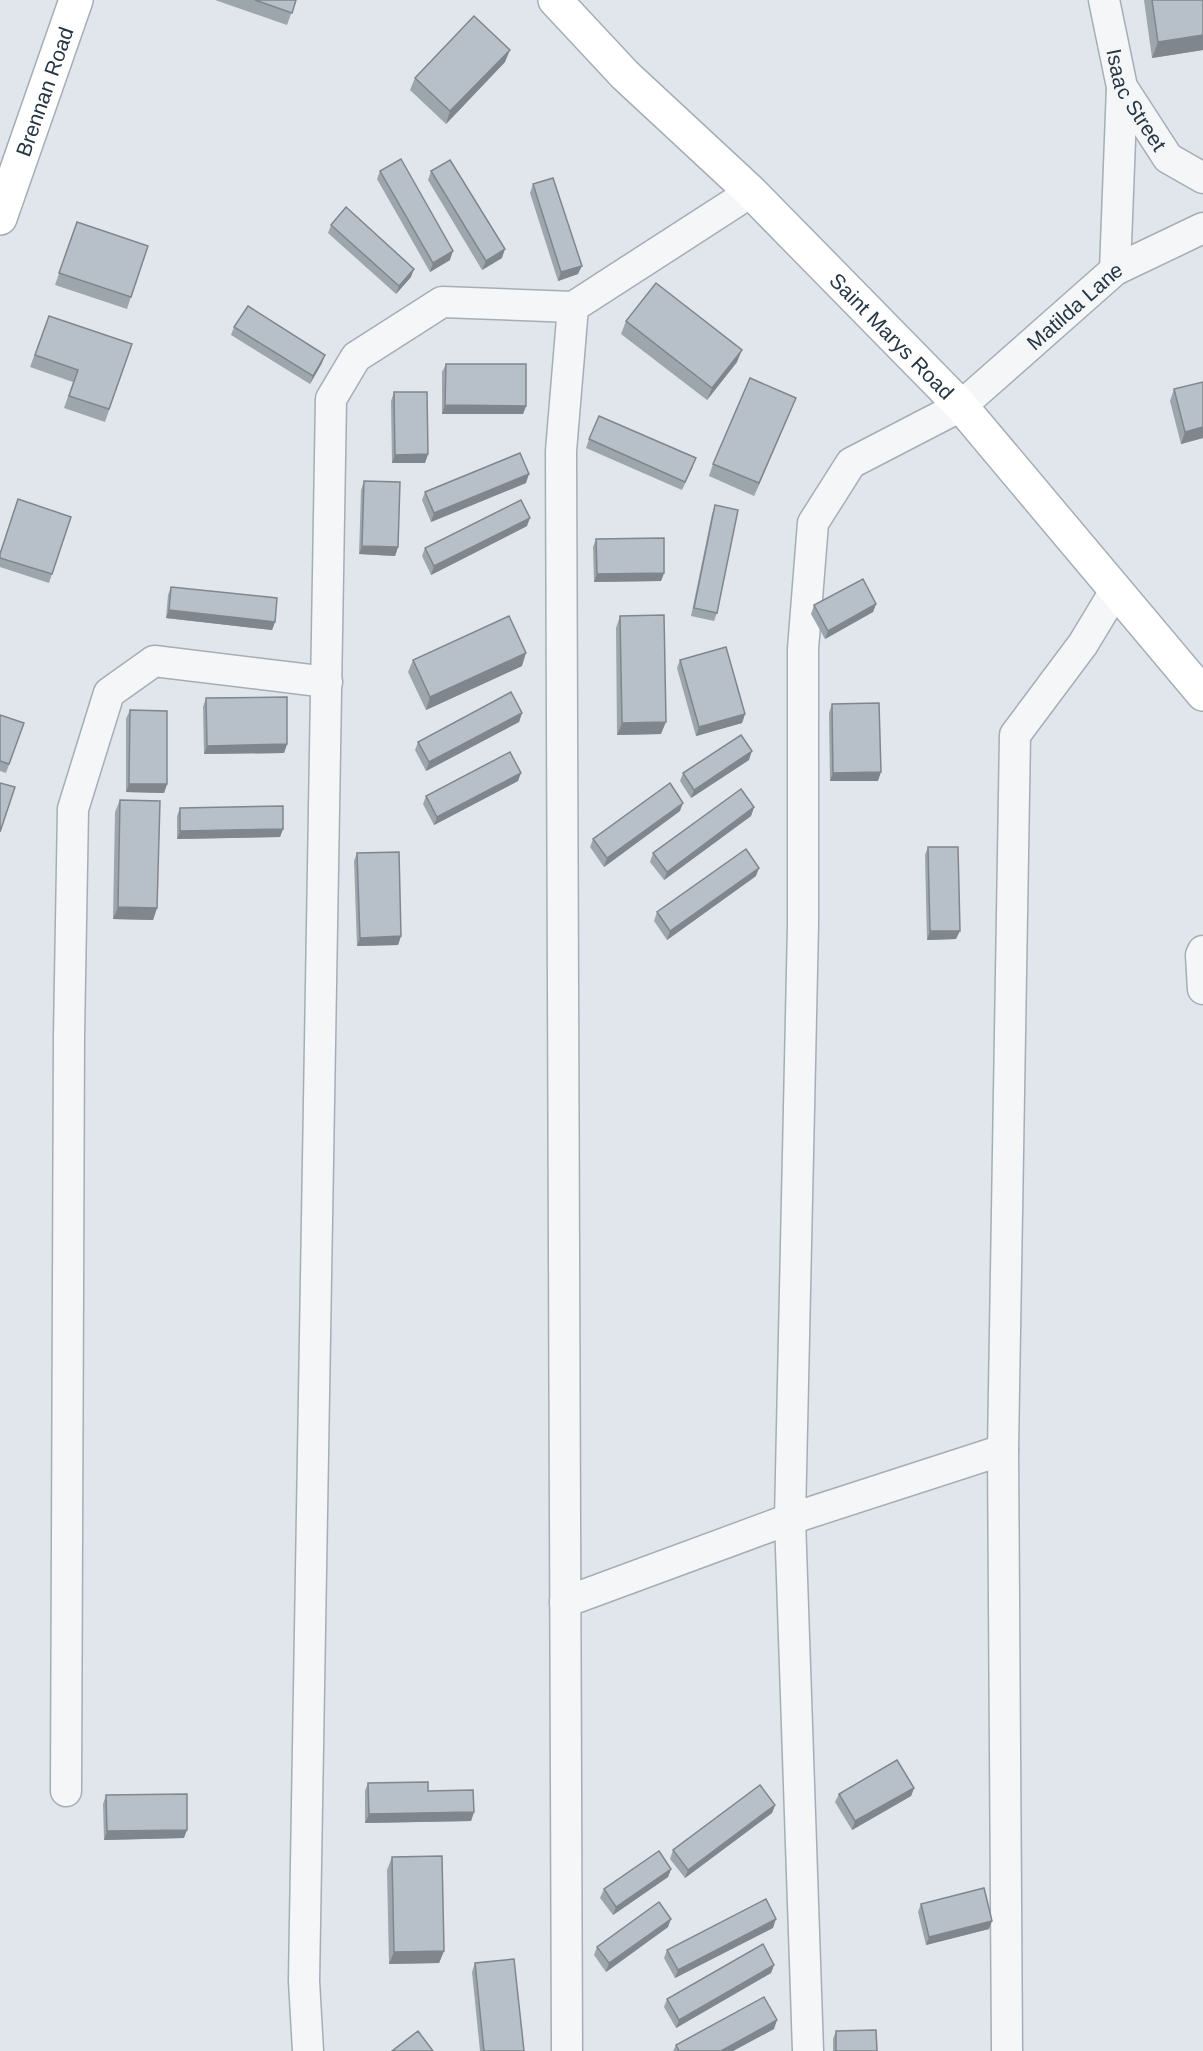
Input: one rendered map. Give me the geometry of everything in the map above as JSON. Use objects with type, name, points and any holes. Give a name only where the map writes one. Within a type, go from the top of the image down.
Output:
[{"type":"main road","name":"Brennan Road","points":[[0,218],[76,0]]},
{"type":"main road","name":"Saint Marys Road","points":[[555,0],[625,75],[751,192],[961,406],[1203,694]]},
{"type":"street","name":"Isaac Street","points":[[1104,0],[1122,87],[1168,158],[1203,178]]},
{"type":"street","points":[[1116,270],[1122,87]]},
{"type":"street","points":[[308,2051],[305,1957],[330,399],[356,357],[442,302],[573,308],[751,192]]},
{"type":"street","name":"Matilda Lane","points":[[808,2051],[790,1519],[803,925],[804,649],[813,523],[851,463],[961,406],[1116,270],[1203,228]]},
{"type":"street","points":[[567,2051],[561,451],[573,308]]},
{"type":"street","points":[[1007,2051],[1003,1450],[1015,735],[1083,644],[1115,591]]},
{"type":"street","points":[[66,1791],[69,1035],[73,809],[109,693],[154,661],[327,681]]},
{"type":"street","points":[[1203,951],[1201,955],[1203,989]]},
{"type":"street","points":[[565,1602],[790,1519],[1003,1450]]},
{"type":"building","points":[[255,0],[296,0],[292,13]]},
{"type":"building","points":[[1152,0],[1203,0],[1203,35],[1158,42]]},
{"type":"building","points":[[474,16],[510,50],[450,111],[415,78]]},
{"type":"building","points":[[401,159],[453,251],[433,263],[380,171]]},
{"type":"building","points":[[450,160],[505,249],[486,261],[431,171]]},
{"type":"building","points":[[553,178],[582,266],[561,272],[533,184]]},
{"type":"building","points":[[346,207],[414,269],[399,286],[331,225]]},
{"type":"building","points":[[77,222],[148,246],[131,297],[59,273]]},
{"type":"building","points":[[656,283],[742,350],[712,388],[626,321]]},
{"type":"building","points":[[248,306],[325,355],[313,376],[234,327]]},
{"type":"building","points":[[49,316],[132,344],[109,409],[69,396],[78,370],[35,355]]},
{"type":"building","points":[[446,364],[526,364],[526,406],[445,405]]},
{"type":"building","points":[[750,378],[796,398],[759,483],[713,464]]},
{"type":"building","points":[[1203,382],[1203,427],[1185,432],[1174,389]]},
{"type":"building","points":[[394,392],[427,392],[428,454],[395,455]]},
{"type":"building","points":[[599,416],[696,458],[685,482],[589,439]]},
{"type":"building","points":[[520,453],[529,474],[434,513],[425,492]]},
{"type":"building","points":[[364,481],[400,482],[398,547],[362,546]]},
{"type":"building","points":[[18,499],[71,517],[52,574],[0,558]]},
{"type":"building","points":[[521,500],[530,518],[434,566],[425,548]]},
{"type":"building","points":[[715,505],[738,510],[717,613],[694,608]]},
{"type":"building","points":[[664,538],[664,573],[597,574],[596,539]]},
{"type":"building","points":[[863,579],[876,604],[828,631],[814,605]]},
{"type":"building","points":[[171,587],[277,598],[275,622],[169,610]]},
{"type":"building","points":[[664,615],[666,722],[622,723],[620,616]]},
{"type":"building","points":[[509,616],[526,653],[430,697],[413,660]]},
{"type":"building","points":[[726,647],[745,714],[699,727],[680,660]]},
{"type":"building","points":[[511,692],[522,713],[429,762],[418,742]]},
{"type":"building","points":[[287,697],[287,744],[207,746],[206,698]]},
{"type":"building","points":[[879,703],[881,772],[833,773],[832,704]]},
{"type":"building","points":[[130,710],[167,711],[167,784],[129,784]]},
{"type":"building","points":[[0,715],[24,723],[9,764],[0,761]]},
{"type":"building","points":[[741,735],[752,751],[694,790],[683,773]]},
{"type":"building","points":[[510,752],[521,773],[437,817],[426,796]]},
{"type":"building","points":[[0,783],[15,787],[0,832]]},
{"type":"building","points":[[670,783],[683,803],[607,858],[593,839]]},
{"type":"building","points":[[741,789],[754,807],[667,872],[653,853]]},
{"type":"building","points":[[120,800],[160,801],[157,908],[118,907]]},
{"type":"building","points":[[283,806],[283,829],[180,831],[180,808]]},
{"type":"building","points":[[928,847],[958,847],[960,931],[930,931]]},
{"type":"building","points":[[746,849],[759,868],[670,931],[657,912]]},
{"type":"building","points":[[399,852],[401,936],[360,938],[357,853]]},
{"type":"building","points":[[897,1760],[914,1788],[855,1821],[839,1794]]},
{"type":"building","points":[[428,1782],[428,1791],[473,1790],[474,1812],[369,1814],[368,1783]]},
{"type":"building","points":[[760,1785],[775,1805],[688,1870],[673,1850]]},
{"type":"building","points":[[187,1794],[187,1830],[107,1831],[106,1795]]},
{"type":"building","points":[[659,1851],[671,1869],[616,1907],[604,1889]]},
{"type":"building","points":[[442,1856],[444,1951],[394,1952],[392,1857]]},
{"type":"building","points":[[984,1888],[992,1921],[929,1937],[921,1904]]},
{"type":"building","points":[[766,1899],[776,1919],[678,1970],[667,1950]]},
{"type":"building","points":[[659,1902],[671,1919],[609,1963],[597,1947]]},
{"type":"building","points":[[763,1944],[774,1965],[679,2020],[667,1999]]},
{"type":"building","points":[[514,1959],[524,2051],[484,2051],[475,1963]]},
{"type":"building","points":[[764,1997],[777,2020],[721,2051],[679,2051],[676,2045]]},
{"type":"building","points":[[876,2030],[877,2051],[836,2051],[836,2031]]},
{"type":"building","points":[[418,2031],[433,2051],[392,2051]]}]
